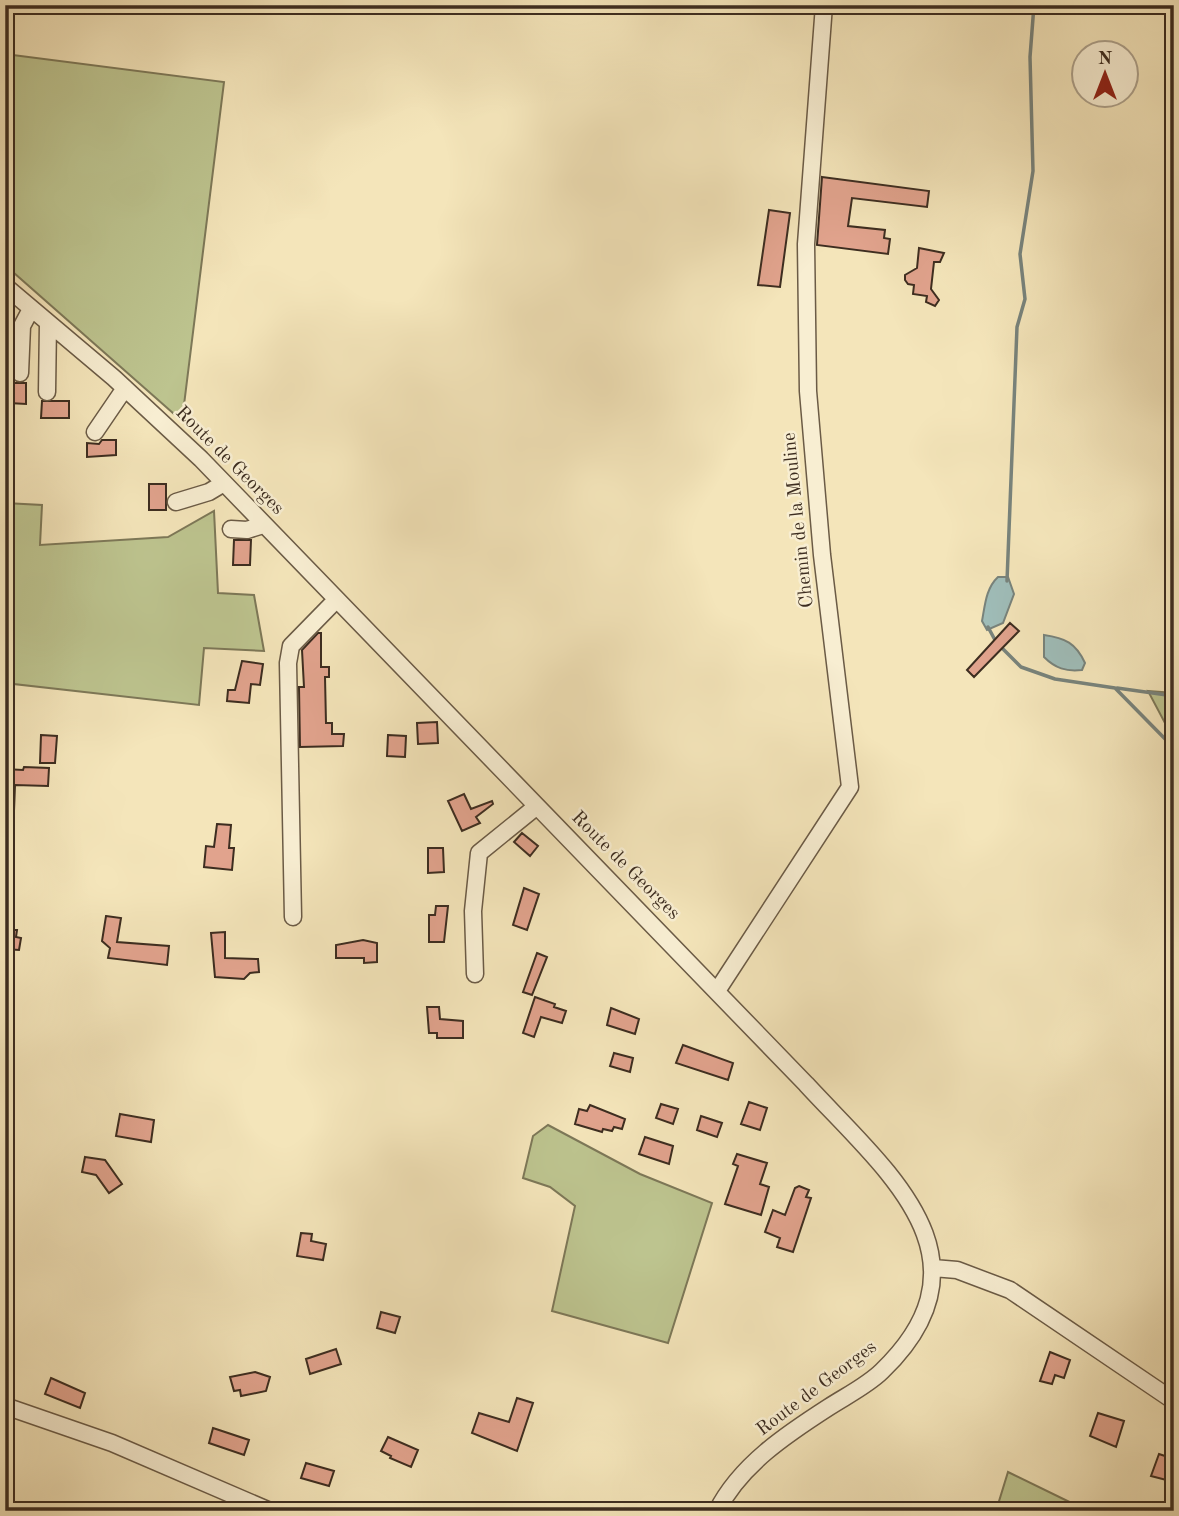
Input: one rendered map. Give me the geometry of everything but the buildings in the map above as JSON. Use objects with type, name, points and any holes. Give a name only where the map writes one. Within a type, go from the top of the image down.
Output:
[{"type":"street","name":"Chemin de la Mouline","points":[[716,991],[850,787],[822,555],[808,391],[806,244],[824,5]]},
{"type":"street","name":"Route de Georges","points":[[5,286],[125,388],[224,483],[716,991],[898,1185],[916,1209],[927,1234],[933,1268],[929,1298],[917,1334],[881,1373],[789,1433],[747,1469],[717,1511]]},
{"type":"street","points":[[20,373],[22,326],[31,309]]},
{"type":"street","points":[[47,392],[48,323]]},
{"type":"street","points":[[95,432],[125,388]]},
{"type":"street","points":[[176,502],[209,492],[224,483]]},
{"type":"street","points":[[231,529],[247,530],[263,525]]},
{"type":"street","points":[[293,917],[288,663],[291,646],[336,600]]},
{"type":"street","points":[[475,974],[473,911],[479,853],[537,806]]},
{"type":"street","points":[[933,1268],[957,1270],[1010,1290],[1174,1401]]},
{"type":"street","points":[[5,1405],[112,1443],[270,1511]]},
{"type":"green space","points":[[5,54],[224,82],[182,421],[5,265]]},
{"type":"green space","points":[[5,503],[42,505],[40,545],[168,537],[214,511],[218,593],[254,595],[264,651],[204,648],[199,705],[5,683]]},
{"type":"green space","points":[[1148,691],[1174,693],[1174,724],[1166,725]]},
{"type":"green space","points":[[548,1125],[640,1174],[712,1203],[668,1343],[552,1311],[575,1206],[550,1187],[523,1178],[533,1136]]},
{"type":"green space","points":[[1008,1472],[1088,1511],[996,1511]]},
{"type":"water","points":[[998,577],[1008,577],[1014,594],[1003,623],[987,630],[982,621],[985,603],[991,586]]},
{"type":"water","points":[[1044,635],[1064,640],[1074,646],[1085,663],[1082,670],[1061,668],[1044,657]]},
{"type":"waterway","points":[[1007,581],[1017,327],[1025,299],[1020,254],[1033,171],[1030,57],[1034,5]]},
{"type":"waterway","points":[[988,627],[995,640]]},
{"type":"waterway","points":[[1002,648],[1021,667],[1055,679],[1115,688],[1174,748]]},
{"type":"waterway","points":[[1117,688],[1174,696]]}]
